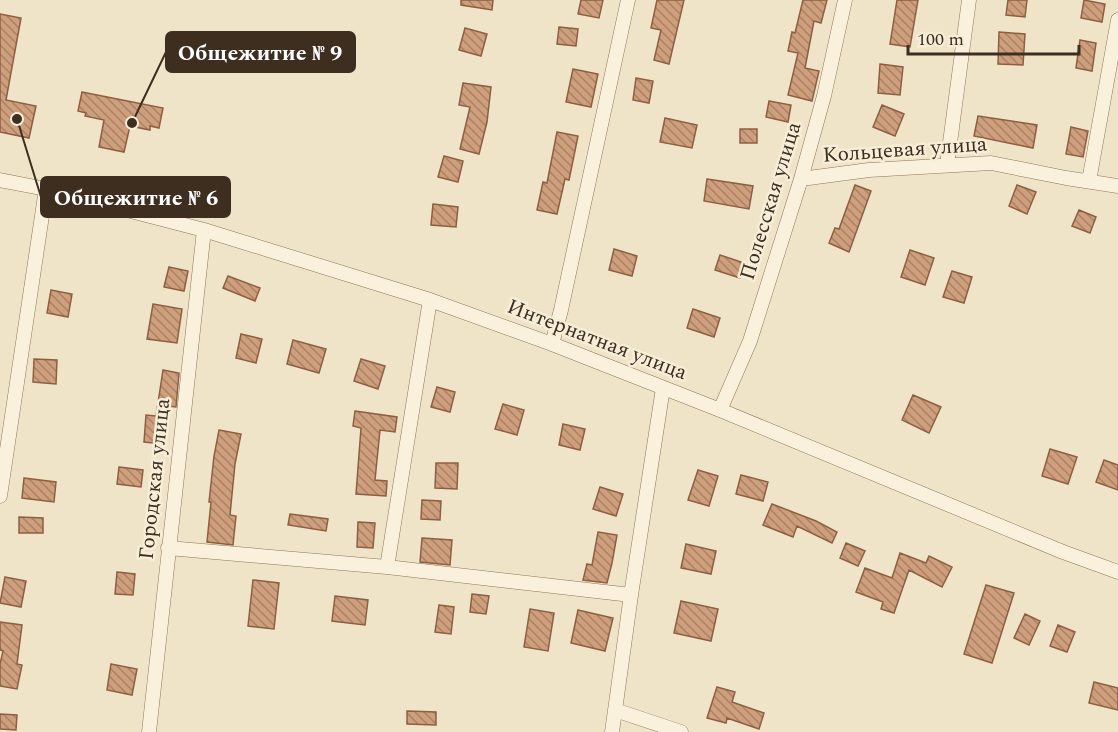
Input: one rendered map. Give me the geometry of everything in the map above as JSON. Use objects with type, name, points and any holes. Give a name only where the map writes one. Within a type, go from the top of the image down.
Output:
[{"type":"street","points":[[552,344],[628,0]]},
{"type":"street","name":"Полесская улица","points":[[720,410],[750,341],[801,178],[824,96],[845,0]]},
{"type":"street","points":[[946,165],[969,0]]},
{"type":"street","points":[[1089,181],[1118,20]]},
{"type":"street","name":"Кольцевая улица","points":[[801,178],[869,170],[991,163],[1118,186]]},
{"type":"street","name":"Интернатная улица","points":[[0,180],[46,189],[204,230],[430,300],[552,344],[720,410],[1063,552],[1118,572]]},
{"type":"street","points":[[0,496],[46,189]]},
{"type":"street","name":"Городская улица","points":[[149,732],[204,230]]},
{"type":"street","points":[[387,567],[430,300]]},
{"type":"street","points":[[612,732],[663,388]]},
{"type":"street","points":[[168,548],[387,567],[631,595]]},
{"type":"street","points":[[615,710],[681,732]]},
{"type":"building","points":[[461,0],[493,0],[492,10],[461,5]]},
{"type":"building","points":[[581,0],[603,0],[599,18],[578,14]]},
{"type":"building","points":[[657,0],[684,0],[669,64],[654,60],[661,30],[651,28]]},
{"type":"building","points":[[803,0],[827,0],[821,23],[814,21],[805,68],[819,71],[812,101],[788,95],[798,53],[788,51]]},
{"type":"building","points":[[897,0],[918,0],[910,47],[890,44]]},
{"type":"building","points":[[1008,0],[1027,0],[1025,17],[1006,15]]},
{"type":"building","points":[[1084,0],[1105,4],[1102,22],[1081,18]]},
{"type":"building","points":[[0,14],[21,18],[6,100],[36,106],[29,138],[0,132]]},
{"type":"building","points":[[559,27],[578,29],[576,46],[557,44]]},
{"type":"building","points":[[465,28],[487,34],[481,56],[459,50]]},
{"type":"building","points":[[999,32],[1025,34],[1023,65],[998,64]]},
{"type":"building","points":[[1080,40],[1096,43],[1092,71],[1076,68]]},
{"type":"building","points":[[880,64],[903,67],[900,95],[878,93]]},
{"type":"building","points":[[573,69],[598,74],[591,107],[566,102]]},
{"type":"building","points":[[636,78],[653,81],[649,103],[633,100]]},
{"type":"building","points":[[463,83],[491,87],[487,122],[479,154],[460,149],[470,107],[459,105]]},
{"type":"building","points":[[82,92],[163,108],[159,128],[150,126],[150,130],[130,126],[124,152],[99,147],[104,120],[85,116],[86,113],[78,111]]},
{"type":"building","points":[[769,101],[791,105],[788,122],[766,117]]},
{"type":"building","points":[[882,105],[904,114],[895,136],[873,127]]},
{"type":"building","points":[[978,116],[1037,125],[1033,148],[974,136]]},
{"type":"building","points":[[665,118],[697,125],[692,148],[660,142]]},
{"type":"building","points":[[1071,127],[1088,131],[1083,157],[1066,154]]},
{"type":"building","points":[[740,129],[757,129],[757,143],[740,143]]},
{"type":"building","points":[[557,132],[578,136],[569,180],[565,179],[557,214],[537,210],[543,182],[547,183]]},
{"type":"building","points":[[444,156],[463,161],[458,182],[438,177]]},
{"type":"building","points":[[707,179],[753,186],[749,209],[704,201]]},
{"type":"building","points":[[855,185],[871,191],[849,252],[829,243],[835,228],[839,229]]},
{"type":"building","points":[[1017,185],[1036,192],[1027,214],[1009,206]]},
{"type":"building","points":[[433,204],[458,207],[456,227],[431,225]]},
{"type":"building","points":[[1079,210],[1096,217],[1090,233],[1072,226]]},
{"type":"building","points":[[614,249],[637,256],[632,276],[609,270]]},
{"type":"building","points":[[910,250],[934,258],[925,285],[901,277]]},
{"type":"building","points":[[720,255],[744,263],[740,278],[715,270]]},
{"type":"building","points":[[169,267],[188,271],[184,291],[164,287]]},
{"type":"building","points":[[952,271],[972,277],[964,303],[943,297]]},
{"type":"building","points":[[228,276],[260,288],[255,301],[223,288]]},
{"type":"building","points":[[51,290],[72,294],[68,317],[47,313]]},
{"type":"building","points":[[153,304],[182,309],[177,343],[147,339]]},
{"type":"building","points":[[693,309],[720,318],[714,337],[687,328]]},
{"type":"building","points":[[241,334],[262,339],[256,363],[236,358]]},
{"type":"building","points":[[293,340],[326,349],[319,373],[287,364]]},
{"type":"building","points":[[34,359],[57,360],[56,384],[33,382]]},
{"type":"building","points":[[361,359],[385,366],[378,389],[354,381]]},
{"type":"building","points":[[163,370],[179,373],[176,407],[167,406],[164,444],[144,442],[146,415],[156,416]]},
{"type":"building","points":[[437,387],[455,392],[450,412],[431,407]]},
{"type":"building","points":[[913,395],[941,407],[929,433],[902,420]]},
{"type":"building","points":[[503,404],[524,410],[517,435],[495,429]]},
{"type":"building","points":[[355,411],[397,417],[395,432],[380,430],[375,480],[387,481],[386,496],[356,494],[361,428],[353,426]]},
{"type":"building","points":[[563,424],[585,429],[580,450],[559,445]]},
{"type":"building","points":[[219,430],[241,434],[235,464],[230,515],[236,516],[233,545],[207,542],[211,502],[209,502]]},
{"type":"building","points":[[1050,449],[1077,457],[1068,484],[1042,476]]},
{"type":"building","points":[[1104,460],[1118,465],[1118,490],[1096,482]]},
{"type":"building","points":[[436,463],[458,463],[457,489],[435,488]]},
{"type":"building","points":[[119,467],[143,470],[141,487],[117,484]]},
{"type":"building","points":[[698,470],[718,476],[709,506],[688,500]]},
{"type":"building","points":[[741,475],[768,482],[763,501],[736,494]]},
{"type":"building","points":[[24,478],[56,482],[54,502],[22,498]]},
{"type":"building","points":[[600,487],[623,494],[616,516],[593,509]]},
{"type":"building","points":[[422,500],[441,501],[440,520],[421,519]]},
{"type":"building","points":[[772,504],[837,532],[832,543],[797,526],[793,537],[763,525]]},
{"type":"building","points":[[290,514],[328,519],[326,531],[288,525]]},
{"type":"building","points":[[19,517],[43,518],[43,533],[19,533]]},
{"type":"building","points":[[358,522],[375,523],[373,548],[357,547]]},
{"type":"building","points":[[598,532],[617,535],[607,583],[583,580],[587,564],[592,565]]},
{"type":"building","points":[[422,538],[452,540],[450,565],[420,562]]},
{"type":"building","points":[[846,543],[865,551],[858,566],[840,558]]},
{"type":"building","points":[[686,544],[716,551],[711,574],[681,568]]},
{"type":"building","points":[[900,553],[926,563],[929,556],[952,567],[942,587],[909,570],[894,613],[881,609],[883,602],[856,592],[865,568],[892,578]]},
{"type":"building","points":[[117,572],[135,574],[133,595],[115,594]]},
{"type":"building","points":[[5,577],[26,581],[21,607],[0,603]]},
{"type":"building","points":[[253,580],[279,583],[274,629],[248,626]]},
{"type":"building","points":[[986,585],[1014,593],[992,663],[964,654]]},
{"type":"building","points":[[472,594],[489,596],[486,614],[470,612]]},
{"type":"building","points":[[335,596],[368,600],[365,625],[332,621]]},
{"type":"building","points":[[681,601],[718,609],[711,641],[674,633]]},
{"type":"building","points":[[439,605],[454,607],[451,634],[435,632]]},
{"type":"building","points":[[530,609],[554,613],[548,651],[524,647]]},
{"type":"building","points":[[578,610],[613,618],[605,651],[571,643]]},
{"type":"building","points":[[1025,614],[1040,621],[1029,645],[1014,638]]},
{"type":"building","points":[[0,622],[22,625],[17,664],[22,665],[17,689],[0,686],[0,664],[3,651],[0,650]]},
{"type":"building","points":[[1058,625],[1075,632],[1067,652],[1050,646]]},
{"type":"building","points":[[111,664],[137,669],[132,695],[107,690]]},
{"type":"building","points":[[1094,682],[1118,688],[1118,710],[1089,703]]},
{"type":"building","points":[[717,687],[735,692],[732,702],[764,713],[759,729],[727,718],[726,723],[707,718]]},
{"type":"building","points":[[407,711],[436,712],[436,725],[407,724]]},
{"type":"building","points":[[0,714],[17,715],[16,730],[0,729]]},
{"type":"place","name":"Общежитие № 6","points":[[17,119]]},
{"type":"place","name":"Общежитие № 9","points":[[132,123]]}]
